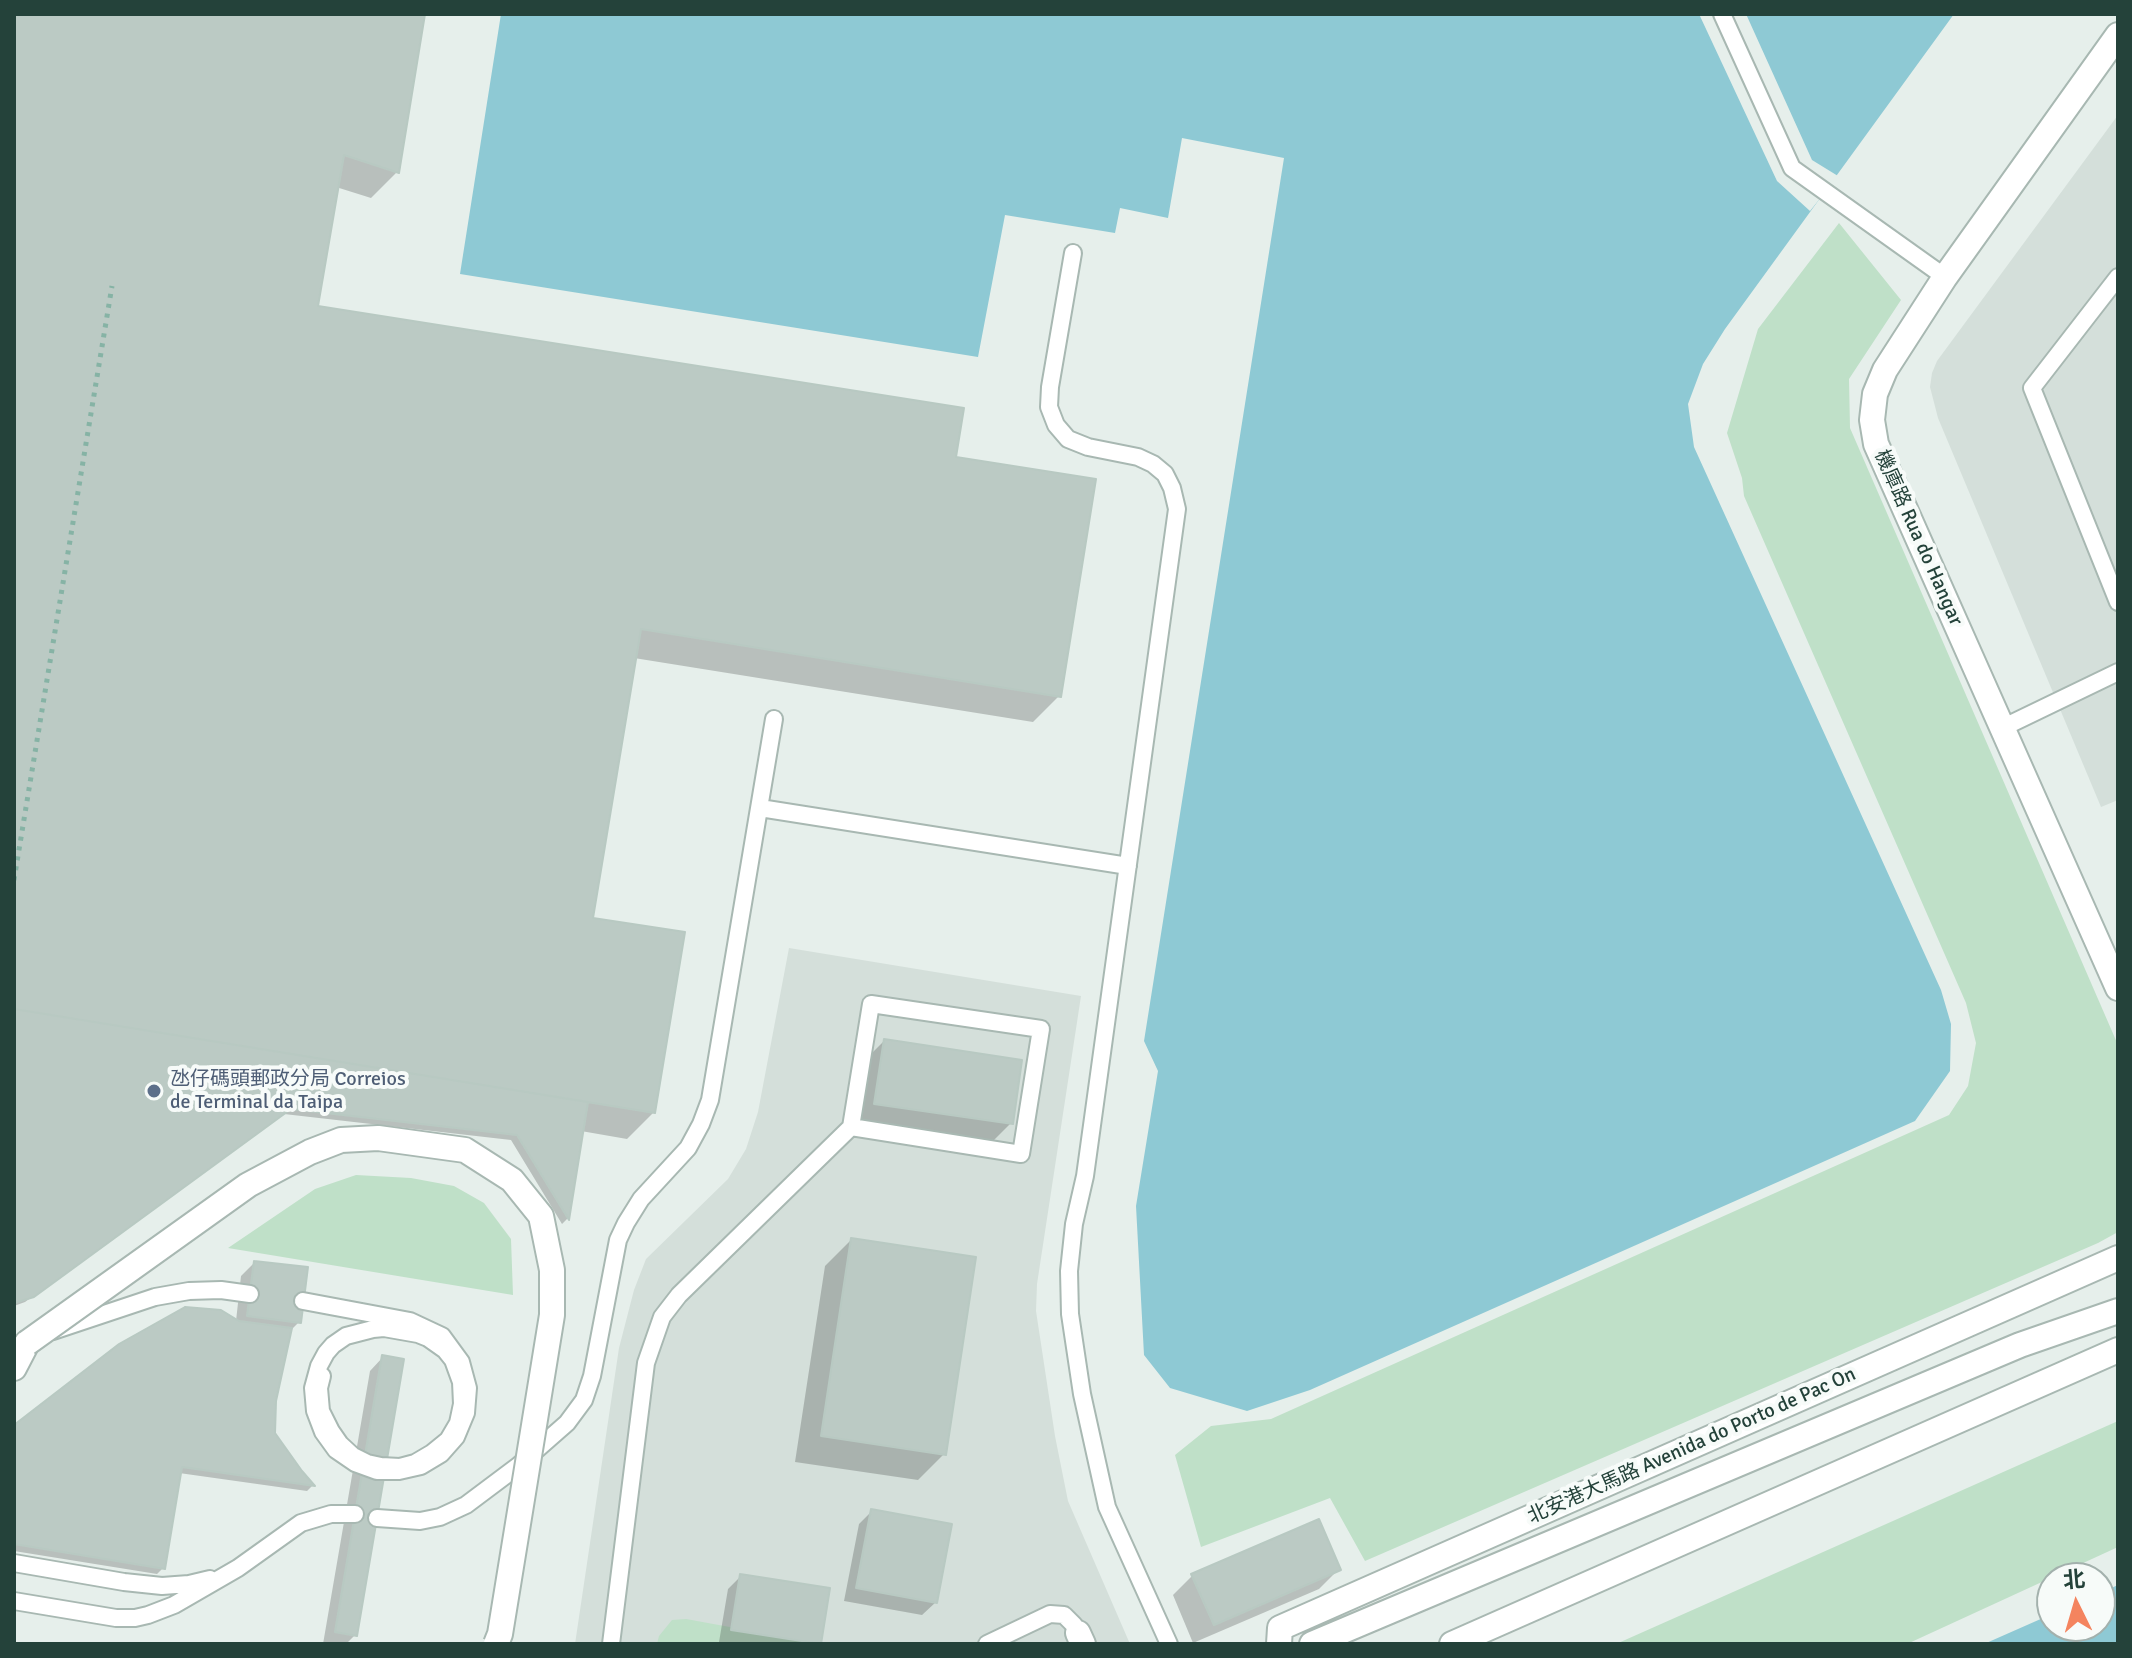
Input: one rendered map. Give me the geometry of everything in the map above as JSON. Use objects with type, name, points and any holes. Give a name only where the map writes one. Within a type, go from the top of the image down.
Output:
[{"type":"street","name":"機庫路 Rua do Hangar","points":[[2118,35],[1945,277],[1885,370],[1875,394],[1872,420],[1876,444],[2118,988]]},
{"type":"street","points":[[14,1368],[27,1344],[248,1185],[310,1152],[341,1140],[378,1138],[465,1150],[512,1180],[541,1216],[552,1270],[552,1315],[503,1618],[496,1644]]},
{"type":"street","name":"北安港大馬路 Avenida do Porto de Pac On","points":[[1279,1644],[1280,1628],[2118,1258]]},
{"type":"street","points":[[2020,1345],[2118,1294]]},
{"type":"street","points":[[1312,1644],[2020,1345],[2118,1311]]},
{"type":"street","points":[[1452,1644],[2118,1350]]},
{"type":"lane","points":[[1722,14],[1792,168],[1945,277]]},
{"type":"lane","points":[[1073,253],[1050,387],[1049,407],[1056,425],[1068,439],[1088,447],[1138,457],[1153,464],[1165,474],[1177,509],[1085,1176],[1074,1224],[1069,1271],[1070,1314],[1082,1394],[1107,1507],[1169,1644]]},
{"type":"lane","points":[[2118,277],[2032,388],[2118,602]]},
{"type":"lane","points":[[2002,728],[2118,672]]},
{"type":"lane","points":[[377,1518],[420,1521],[440,1517],[466,1505],[518,1466],[567,1423],[584,1400],[592,1376],[618,1240],[641,1199],[688,1148],[710,1100],[774,719]]},
{"type":"lane","points":[[760,808],[1128,866]]},
{"type":"lane","points":[[611,1644],[646,1363],[662,1317],[679,1295],[851,1127],[871,1004],[1041,1029],[1021,1154],[851,1127]]},
{"type":"lane","points":[[27,1344],[155,1297],[189,1291],[221,1290],[250,1294]]},
{"type":"lane","points":[[303,1301],[410,1321],[442,1336],[461,1362],[468,1388],[466,1413],[456,1437],[441,1454],[421,1466],[399,1471],[377,1471],[355,1463],[336,1450],[323,1432],[315,1411],[313,1388],[319,1366],[333,1345],[346,1336],[373,1329],[401,1331],[428,1338],[445,1350],[459,1371],[462,1404],[458,1423],[448,1440],[415,1463],[400,1467],[367,1463],[353,1456],[331,1431],[321,1411],[319,1388],[322,1376]]},
{"type":"lane","points":[[14,1601],[116,1618],[135,1618],[174,1605],[238,1568],[301,1523],[331,1514],[355,1514]]},
{"type":"lane","points":[[14,1563],[162,1586],[211,1579],[238,1568]]},
{"type":"lane","points":[[987,1644],[1050,1614],[1064,1615],[1074,1625],[1080,1639]]},
{"type":"path","points":[[14,880],[112,286]]},
{"type":"shaded area","points":[[2118,115],[2118,800],[2101,807],[1938,418],[1930,387],[1937,361]]},
{"type":"shaded area","points":[[789,948],[1081,996],[1037,1284],[1036,1311],[1068,1501],[1130,1644],[575,1644],[619,1348],[634,1290],[646,1259],[728,1179],[746,1149],[758,1112]]},
{"type":"green space","points":[[1839,223],[1901,300],[1849,379],[1850,428],[2118,1045],[2118,1232],[1365,1561],[1330,1498],[1201,1547],[1175,1455],[1211,1426],[1271,1419],[1949,1115],[1968,1086],[1976,1043],[1966,1003],[1744,496],[1742,478],[1727,433],[1758,329]]},
{"type":"green space","points":[[356,1175],[411,1178],[454,1186],[484,1203],[511,1239],[513,1295],[228,1248],[315,1189]]},
{"type":"green space","points":[[2118,1421],[2118,1547],[2085,1562],[2036,1562],[2036,1585],[1907,1644],[1616,1644]]},
{"type":"green space","points":[[686,1619],[823,1644],[657,1644],[659,1636],[672,1620]]},
{"type":"water","points":[[501,14],[1954,14],[1725,329],[1703,364],[1688,404],[1694,447],[1941,990],[1951,1024],[1950,1071],[1915,1121],[1310,1390],[1247,1411],[1170,1388],[1144,1355],[1136,1206],[1158,1071],[1144,1041],[1284,158],[1182,138],[1168,218],[1120,208],[1115,233],[1005,215],[978,357],[460,274]]},
{"type":"water","points":[[2116,1586],[2118,1644],[1984,1644],[2036,1621],[2036,1642],[2116,1642]]},
{"type":"pier","points":[[1699,14],[1746,14],[1812,160],[1838,176],[1810,211],[1777,181]]},
{"type":"building","points":[[14,14],[425,14],[399,173],[344,155],[318,306],[964,408],[956,457],[1096,479],[1061,697],[641,629],[593,918],[685,932],[655,1113],[14,1009]]},
{"type":"building","points":[[14,1009],[588,1102],[569,1220],[517,1135],[291,1109],[34,1297],[14,1303]]},
{"type":"building","points":[[884,1039],[1022,1060],[1013,1124],[874,1104]]},
{"type":"building","points":[[851,1238],[976,1257],[946,1455],[821,1436]]},
{"type":"building","points":[[254,1261],[308,1267],[301,1323],[247,1316]]},
{"type":"building","points":[[185,1307],[221,1310],[239,1321],[292,1328],[276,1401],[275,1433],[315,1486],[182,1467],[165,1569],[14,1544],[14,1425],[119,1344]]},
{"type":"building","points":[[382,1355],[404,1359],[357,1636],[335,1632]]},
{"type":"building","points":[[871,1509],[952,1524],[937,1603],[856,1588]]},
{"type":"building","points":[[1319,1519],[1341,1570],[1214,1625],[1191,1574]]},
{"type":"building","points":[[740,1574],[830,1588],[821,1644],[731,1630]]},
{"type":"place","name":"氹仔碼頭郵政分局 Correios de Terminal da Taipa","points":[[154,1091]]}]
